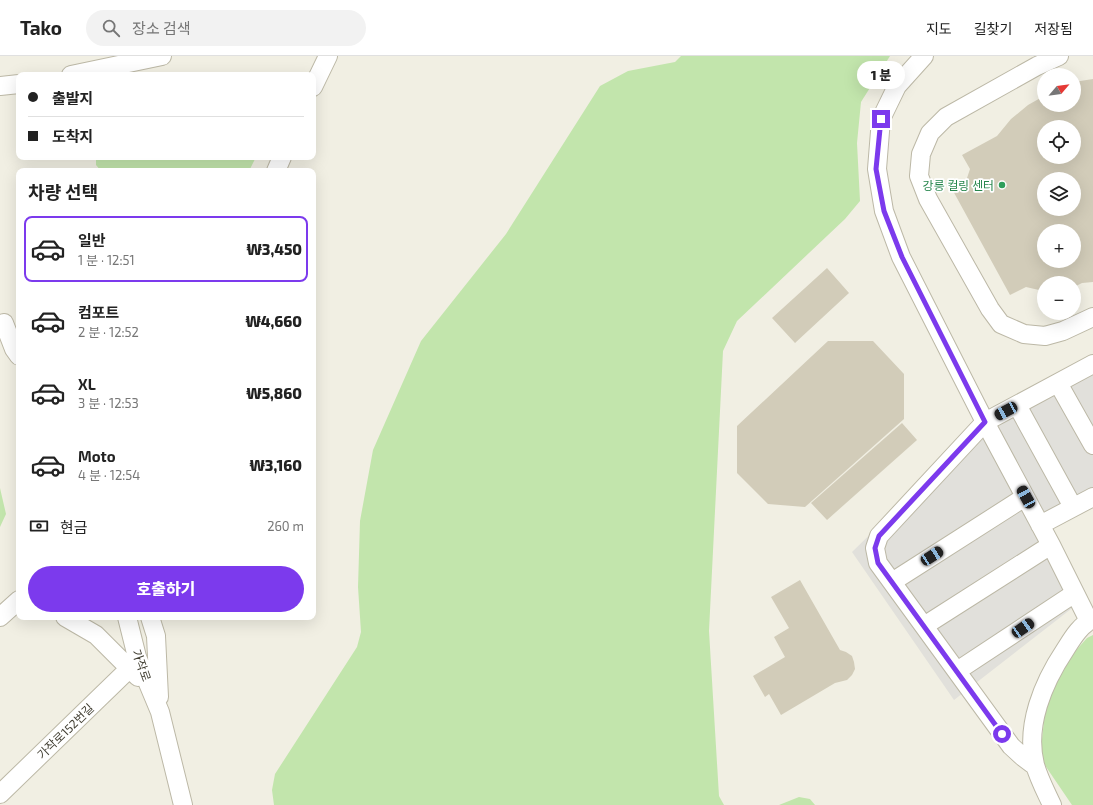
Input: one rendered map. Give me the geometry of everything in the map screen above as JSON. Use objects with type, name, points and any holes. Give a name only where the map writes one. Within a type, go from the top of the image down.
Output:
[{"type":"street","points":[[85,72],[162,56]]},
{"type":"street","points":[[316,81],[328,56]]},
{"type":"street","points":[[924,56],[897,86],[881,119],[876,169],[884,211],[902,257],[985,422],[1026,497],[1075,593],[1091,620],[1076,634],[1060,656],[1046,683],[1036,709],[1033,732],[1035,766],[1052,805]]},
{"type":"street","points":[[1059,56],[1034,61],[946,118],[930,133],[921,154],[919,176],[928,199],[990,309],[1001,324],[1024,334],[1045,336],[1063,331],[1093,317]]},
{"type":"street","points":[[0,86],[16,84]]},
{"type":"street","points":[[2,320],[16,336]]},
{"type":"street","points":[[2,320],[16,352]]},
{"type":"street","points":[[1035,766],[1011,746],[878,563],[875,548],[879,536],[985,422],[1093,364]]},
{"type":"street","points":[[1058,383],[1093,445]]},
{"type":"street","points":[[1017,405],[1073,507]]},
{"type":"street","points":[[892,582],[1026,497]]},
{"type":"street","points":[[1040,525],[1093,497]]},
{"type":"street","points":[[924,626],[1051,546]]},
{"type":"street","points":[[957,671],[1075,593]]},
{"type":"street","points":[[7,614],[16,604]]},
{"type":"street","points":[[70,620],[96,635],[152,691]]},
{"type":"street","name":"가작로","points":[[128,620],[137,657],[160,712],[183,805]]},
{"type":"street","name":"가작로","points":[[152,620],[156,636],[160,712]]},
{"type":"street","name":"가작로152번길","points":[[0,794],[130,668]]},
{"type":"green space","points":[[681,56],[890,56],[861,102],[857,143],[860,201],[845,219],[737,321],[723,351],[709,631],[719,796],[724,805],[274,805],[272,790],[275,774],[357,647],[361,632],[358,587],[360,521],[373,450],[421,341],[506,234],[600,86],[628,71],[675,62]]},
{"type":"green space","points":[[96,160],[254,160],[250,168],[98,168],[96,165]]},
{"type":"green space","points":[[0,488],[6,514],[0,527]]},
{"type":"green space","points":[[1093,635],[1093,805],[1072,805],[1040,758],[1045,711],[1062,666],[1087,638]]},
{"type":"green space","points":[[799,797],[810,799],[815,805],[779,805]]},
{"type":"shaded area","points":[[1093,364],[1093,496],[1040,525],[1080,602],[954,700],[852,552],[985,422]]},
{"type":"building","name":"강릉 컬링 센터","points":[[1093,79],[1093,282],[1081,284],[1081,276],[1037,276],[1037,290],[1026,287],[1010,295],[952,189],[966,181],[970,169],[962,155],[997,136],[1011,119],[1028,105],[1037,100],[1037,112],[1081,112],[1081,81]]},
{"type":"building","points":[[827,268],[849,293],[795,343],[772,318]]},
{"type":"building","points":[[828,341],[873,341],[904,374],[904,419],[805,507],[768,504],[737,473],[737,426]]},
{"type":"building","points":[[902,423],[917,440],[827,520],[811,503]]},
{"type":"building","points":[[800,580],[840,650],[852,656],[855,669],[847,680],[835,683],[781,715],[769,694],[765,697],[753,676],[785,657],[774,637],[789,628],[771,597]]},
{"type":"place","name":"강릉 컬링 센터","points":[[1002,185]]},
{"type":"route","points":[[881,119],[876,169],[884,211],[902,257],[985,422],[879,536],[875,548],[878,563],[1002,734]]}]
